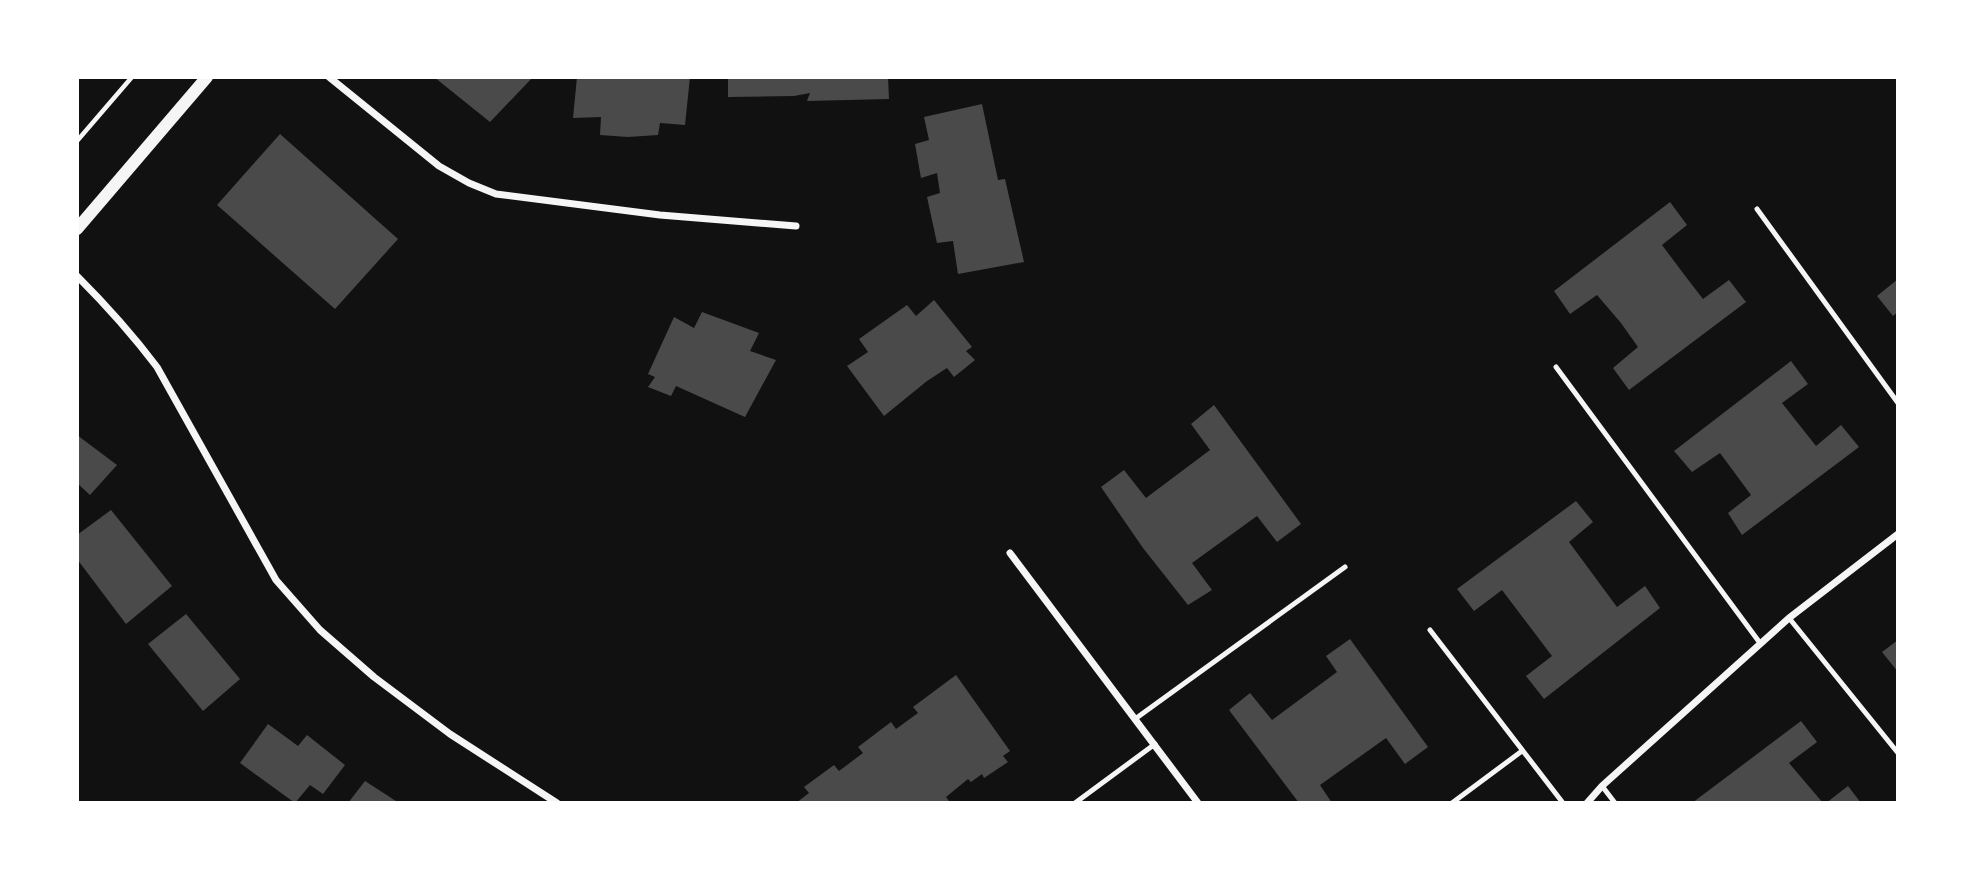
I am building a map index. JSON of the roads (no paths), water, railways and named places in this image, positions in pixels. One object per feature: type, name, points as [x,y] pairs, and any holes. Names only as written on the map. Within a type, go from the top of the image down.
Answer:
[{"type":"street","points":[[77,229],[207,77]]},
{"type":"street","points":[[329,77],[439,166],[496,194],[660,215],[796,226]]},
{"type":"street","points":[[77,276],[112,310],[157,367],[276,580],[320,630],[374,677],[450,734],[557,803]]},
{"type":"street","points":[[1587,803],[1602,786],[1760,643],[1898,534]]},
{"type":"street","points":[[1010,553],[1198,803]]},
{"type":"lane","points":[[1758,209],[1898,403]]},
{"type":"lane","points":[[1556,367],[1760,643]]},
{"type":"lane","points":[[1135,719],[1345,567]]},
{"type":"lane","points":[[1789,618],[1898,753]]},
{"type":"lane","points":[[1430,630],[1563,803]]},
{"type":"lane","points":[[1075,803],[1155,744]]},
{"type":"lane","points":[[1452,803],[1522,751]]},
{"type":"lane","points":[[1602,786],[1615,803]]}]
